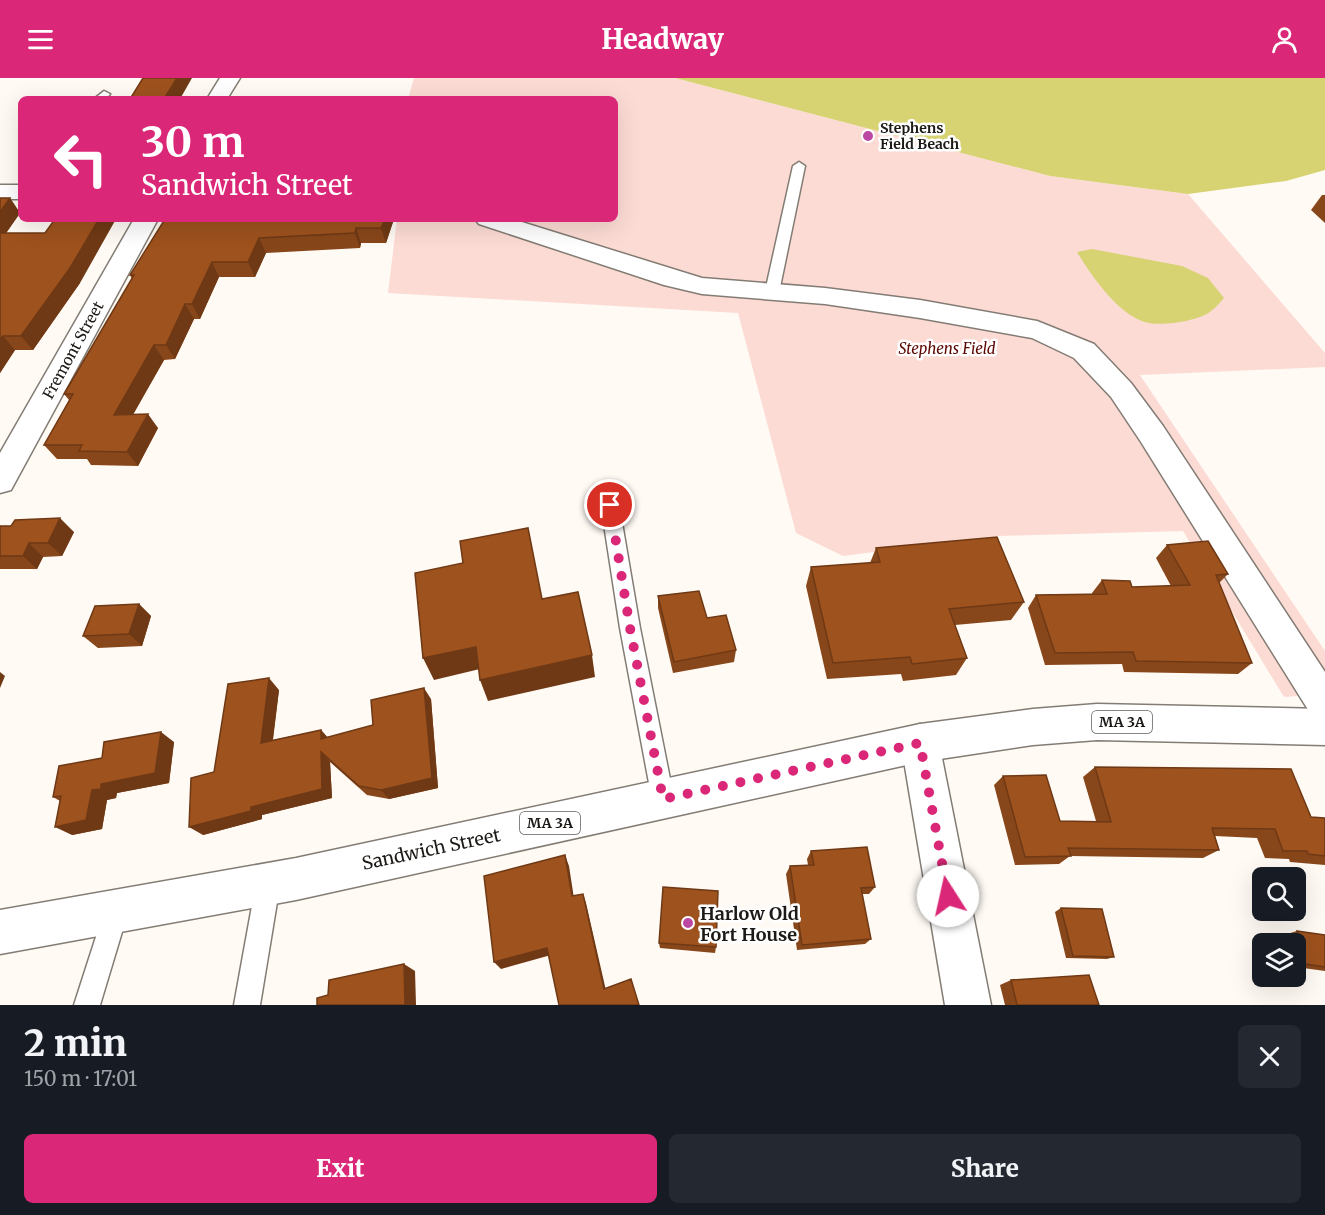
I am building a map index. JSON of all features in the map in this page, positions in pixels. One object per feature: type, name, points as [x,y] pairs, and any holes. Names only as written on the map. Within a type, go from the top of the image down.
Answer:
[{"type":"street","points":[[219,96],[230,78]]},
{"type":"street","points":[[0,192],[18,192]]},
{"type":"street","name":"Fremont Street","points":[[0,481],[144,222]]},
{"type":"street","points":[[495,222],[673,279],[722,289],[890,304],[1026,328],[1055,336],[1084,351],[1121,390],[1152,434],[1325,704]]},
{"type":"street","name":"Sandwich Street","points":[[0,932],[268,884],[920,743],[1033,727],[1096,722],[1325,727]]},
{"type":"street","points":[[920,743],[968,1005]]},
{"type":"lane","points":[[772,292],[799,166]]},
{"type":"lane","points":[[610,505],[630,628],[663,799]]},
{"type":"lane","points":[[248,1005],[268,884]]},
{"type":"lane","points":[[87,1005],[117,912]]},
{"type":"green space","name":"Stephens Field","points":[[414,78],[675,78],[1050,176],[1188,194],[1325,353],[1325,367],[1140,375],[1325,651],[1325,694],[1284,697],[1183,531],[998,536],[843,556],[796,533],[738,313],[388,293],[397,222],[618,222],[618,96],[409,96]]},
{"type":"shaded area","points":[[675,78],[1325,78],[1325,170],[1286,181],[1188,194],[1050,176]]},
{"type":"shaded area","points":[[1092,249],[1182,266],[1208,278],[1224,298],[1207,314],[1186,321],[1158,324],[1138,319],[1127,313],[1107,294],[1077,252]]},
{"type":"building","points":[[143,78],[177,78],[166,96],[132,96]]},
{"type":"building","points":[[0,198],[10,198],[0,212]]},
{"type":"building","points":[[53,222],[97,222],[70,268],[21,336],[3,336],[0,340],[0,233],[45,233]]},
{"type":"building","points":[[163,222],[384,222],[381,228],[356,228],[355,233],[259,238],[248,262],[212,262],[192,304],[185,304],[166,345],[154,345],[114,415],[148,414],[127,452],[79,451],[82,445],[44,445],[73,394],[64,394],[134,275],[130,275]]},
{"type":"building","points":[[60,518],[48,543],[29,543],[23,556],[0,556],[0,526],[11,526],[15,520]]},
{"type":"building","points":[[528,528],[542,599],[578,592],[592,655],[480,680],[476,647],[423,658],[415,573],[463,563],[460,541]]},
{"type":"building","points":[[997,537],[1024,602],[949,609],[967,658],[912,664],[910,657],[833,663],[811,567],[880,562],[876,548]]},
{"type":"building","points":[[1208,541],[1228,574],[1216,575],[1252,663],[1136,661],[1133,652],[1055,653],[1036,595],[1107,594],[1102,580],[1130,581],[1132,587],[1190,585],[1167,545]]},
{"type":"building","points":[[699,591],[707,618],[726,615],[736,650],[674,662],[658,596]]},
{"type":"building","points":[[139,604],[129,634],[83,636],[95,606]]},
{"type":"building","points":[[269,678],[261,743],[321,730],[321,739],[373,725],[371,700],[424,688],[432,778],[381,790],[359,786],[321,752],[322,789],[251,807],[251,811],[189,827],[191,778],[214,772],[228,684]]},
{"type":"building","points":[[161,732],[155,773],[101,784],[101,789],[92,790],[86,820],[55,827],[61,796],[53,797],[59,766],[102,758],[104,742]]},
{"type":"building","points":[[1095,767],[1291,769],[1311,817],[1325,818],[1325,856],[1308,854],[1307,851],[1283,851],[1275,829],[1212,828],[1219,850],[1068,848],[1071,856],[1025,857],[1003,776],[1046,775],[1060,821],[1111,822]]},
{"type":"building","points":[[867,847],[875,887],[861,888],[871,939],[802,945],[790,866],[814,865],[811,851]]},
{"type":"building","points":[[565,855],[572,896],[583,894],[604,989],[631,979],[639,1005],[559,1005],[547,948],[494,962],[484,876]]},
{"type":"building","name":"Harlow Old Fort House","points":[[663,887],[718,891],[716,947],[659,943]]},
{"type":"building","points":[[1061,908],[1102,909],[1114,957],[1073,956]]},
{"type":"building","points":[[1297,931],[1325,935],[1325,967],[1306,964],[1306,933],[1297,933]]},
{"type":"building","points":[[404,964],[405,1005],[317,1005],[317,998],[328,995],[329,980]]},
{"type":"building","points":[[1089,975],[1099,1005],[1017,1005],[1011,980]]},
{"type":"place","name":"Stephens Field Beach","points":[[868,136]]},
{"type":"place","name":"Harlow Old Fort House","points":[[688,923]]},
{"type":"route","points":[[610,505],[630,628],[663,799],[920,743],[948,896]]}]
